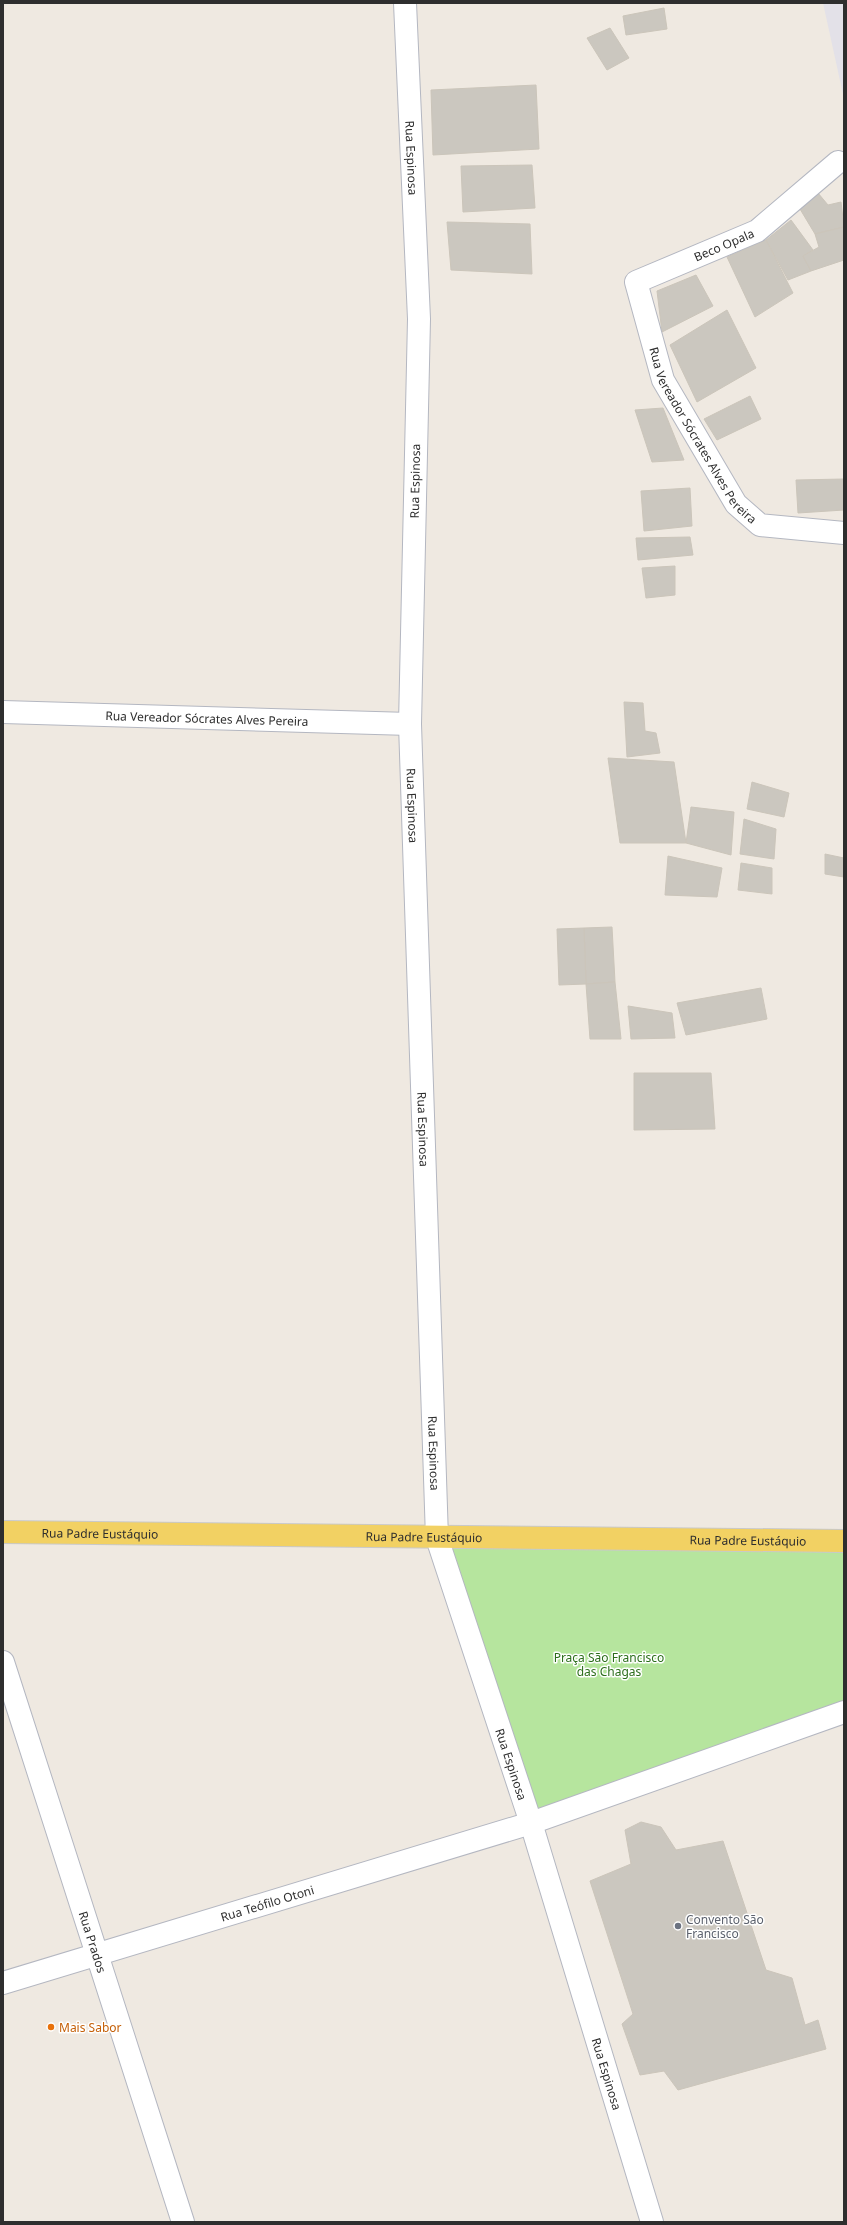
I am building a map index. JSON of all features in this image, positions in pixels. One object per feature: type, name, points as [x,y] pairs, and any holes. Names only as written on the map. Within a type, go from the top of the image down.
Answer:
[{"type":"main road","name":"Rua Padre Eustáquio","points":[[3,1532],[437,1538],[844,1541]]},
{"type":"street","name":"Rua Espinosa","points":[[405,3],[419,319],[410,724],[437,1538],[531,1823],[652,2222]]},
{"type":"street","name":"Beco Opala","points":[[636,282],[757,231],[838,162]]},
{"type":"street","name":"Rua Vereador Sócrates Alves Pereira","points":[[636,282],[663,380],[736,504],[760,525],[844,533]]},
{"type":"street","name":"Rua Vereador Sócrates Alves Pereira","points":[[3,712],[410,724]]},
{"type":"street","name":"Rua Prados","points":[[3,1662],[183,2222]]},
{"type":"street","points":[[531,1823],[844,1712]]},
{"type":"street","name":"Rua Teófilo Otoni","points":[[3,1983],[531,1823]]},
{"type":"shaded area","points":[[823,3],[844,3],[844,99]]},
{"type":"green space","name":"Praça São Francisco das Chagas","points":[[437,1538],[844,1541],[844,1712],[531,1823]]},
{"type":"building","points":[[664,8],[667,29],[626,35],[623,16]]},
{"type":"building","points":[[610,28],[629,58],[607,70],[587,38]]},
{"type":"building","points":[[536,85],[539,149],[433,155],[431,90]]},
{"type":"building","points":[[532,165],[535,208],[463,212],[461,166]]},
{"type":"building","points":[[818,193],[828,205],[841,202],[844,227],[815,234],[800,209]]},
{"type":"building","points":[[791,220],[813,250],[803,256],[811,271],[788,280],[766,240]]},
{"type":"building","points":[[447,222],[530,224],[532,274],[451,270]]},
{"type":"building","points":[[844,227],[844,260],[811,271],[803,256],[819,247],[815,234]]},
{"type":"building","points":[[766,240],[793,293],[755,317],[727,257]]},
{"type":"building","points":[[696,275],[713,306],[662,332],[657,291]]},
{"type":"building","points":[[727,310],[756,368],[697,402],[670,345]]},
{"type":"building","points":[[750,396],[761,419],[717,440],[704,419]]},
{"type":"building","points":[[663,408],[684,460],[652,462],[635,410]]},
{"type":"building","points":[[844,479],[844,510],[798,513],[796,480]]},
{"type":"building","points":[[690,488],[692,526],[644,531],[641,491]]},
{"type":"building","points":[[690,537],[693,555],[638,560],[636,538]]},
{"type":"building","points":[[675,566],[675,595],[646,598],[642,568]]},
{"type":"building","points":[[624,702],[643,703],[645,731],[656,733],[660,753],[627,757]]},
{"type":"building","points":[[608,758],[674,762],[686,843],[620,843]]},
{"type":"building","points":[[752,782],[789,793],[784,817],[747,809]]},
{"type":"building","points":[[691,807],[734,812],[731,855],[686,843]]},
{"type":"building","points":[[744,819],[776,829],[774,859],[740,854]]},
{"type":"building","points":[[825,854],[844,858],[844,877],[825,874]]},
{"type":"building","points":[[668,856],[722,868],[717,897],[665,895]]},
{"type":"building","points":[[741,863],[772,868],[772,894],[738,890]]},
{"type":"building","points":[[612,927],[615,982],[586,984],[584,928]]},
{"type":"building","points":[[584,928],[586,984],[559,985],[557,929]]},
{"type":"building","points":[[615,982],[621,1039],[590,1039],[586,984]]},
{"type":"building","points":[[761,988],[767,1019],[686,1035],[677,1003]]},
{"type":"building","points":[[628,1006],[672,1013],[675,1038],[631,1039]]},
{"type":"building","points":[[634,1073],[711,1073],[715,1129],[634,1130]]},
{"type":"building","name":"Convento São Francisco","points":[[641,1822],[661,1827],[676,1850],[723,1841],[766,1970],[792,1978],[805,2025],[818,2020],[826,2049],[678,2090],[664,2071],[640,2075],[622,2024],[633,2014],[590,1881],[631,1864],[625,1830]]},
{"type":"place","name":"Convento São Francisco","points":[[678,1926]]},
{"type":"place","name":"Mais Sabor","points":[[51,2027]]}]
